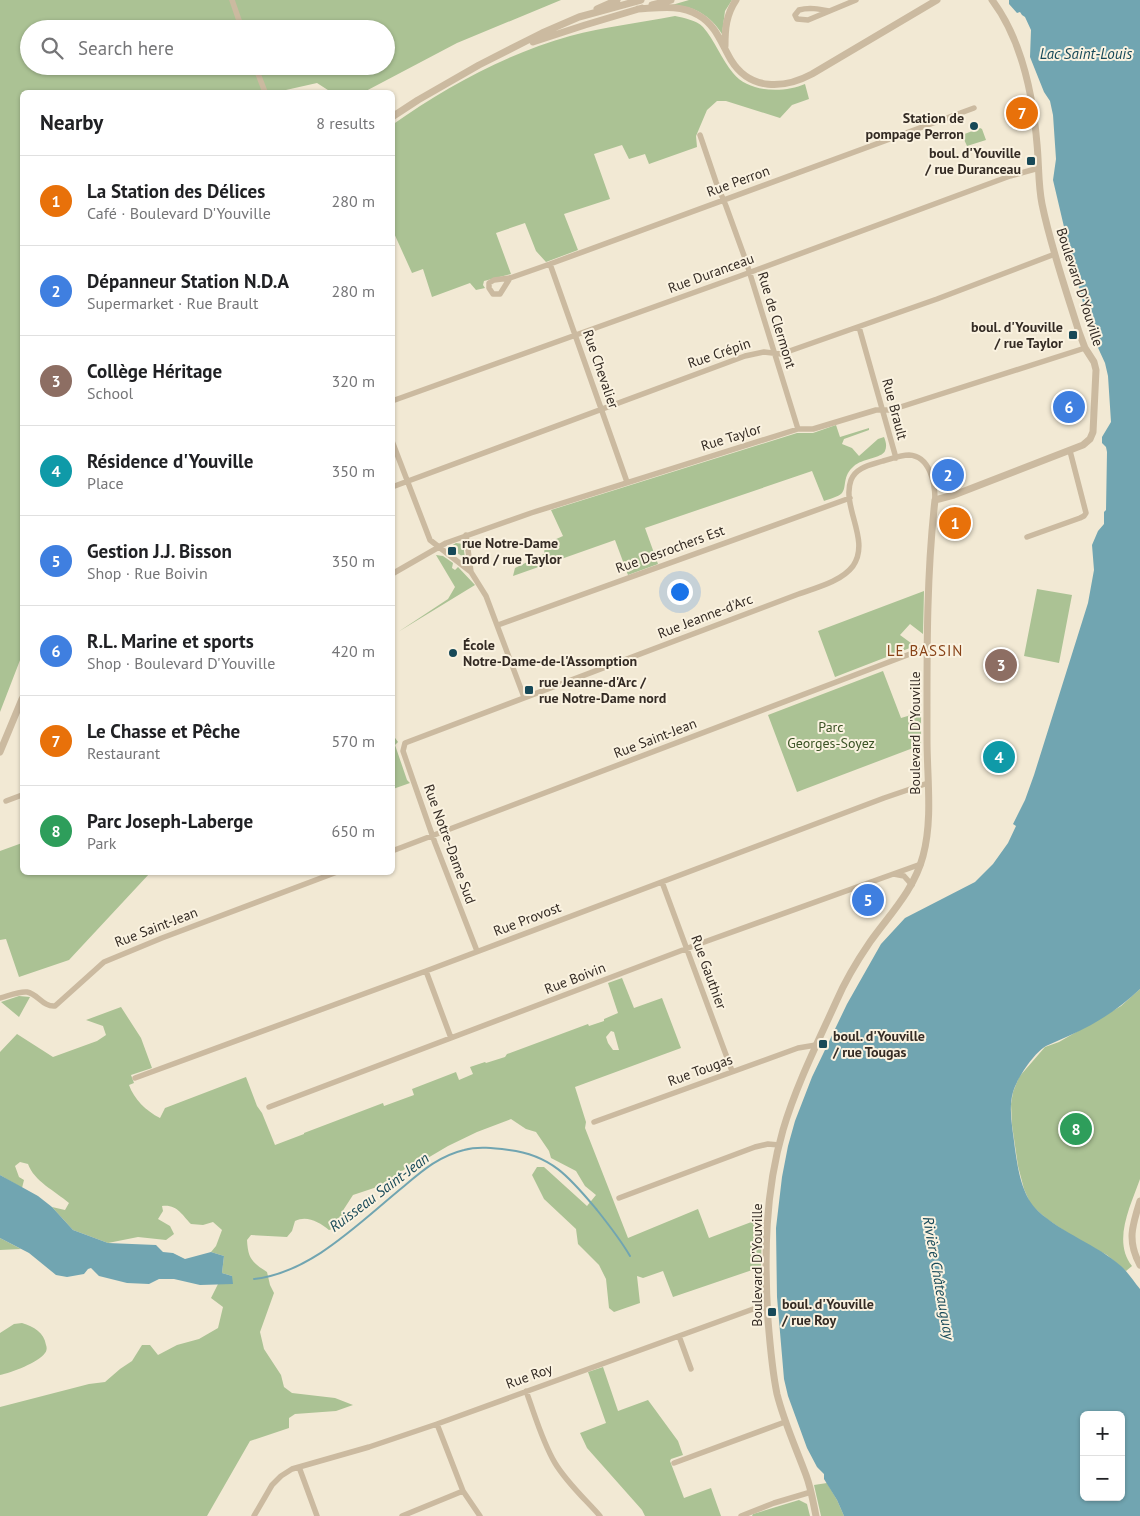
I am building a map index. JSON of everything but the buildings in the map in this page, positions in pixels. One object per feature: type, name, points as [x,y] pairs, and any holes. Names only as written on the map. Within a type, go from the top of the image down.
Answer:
[{"type":"street","points":[[232,0],[239,20]]},
{"type":"street","points":[[395,115],[466,72],[542,33],[617,0]]},
{"type":"street","points":[[579,17],[641,0]]},
{"type":"street","points":[[516,48],[585,24],[671,0]]},
{"type":"street","points":[[725,46],[727,19],[736,0]]},
{"type":"street","points":[[829,11],[814,8],[803,9],[798,10],[795,15],[797,19],[805,21],[856,0]]},
{"type":"street","points":[[638,9],[674,8],[693,12],[713,26],[734,64],[743,74],[773,86],[788,84],[812,74],[937,0]]},
{"type":"street","name":"Boulevard D'Youville","points":[[816,1516],[811,1492],[785,1422],[773,1373],[767,1308],[767,1220],[779,1145],[794,1098],[816,1045],[840,992],[859,958],[902,901],[912,885],[921,864],[928,826],[928,651],[931,550],[935,500],[954,495],[1070,451],[1086,443],[1093,432],[1096,370],[1094,362],[1084,348],[1055,254],[1042,202],[1034,115],[1023,66],[1004,16],[992,0]]},
{"type":"street","points":[[258,75],[264,90]]},
{"type":"street","name":"Rue Perron","points":[[510,278],[974,108]]},
{"type":"street","name":"Rue de Clermont","points":[[700,135],[749,272],[798,429]]},
{"type":"street","name":"Rue Duranceau","points":[[395,400],[1010,176],[1039,168]]},
{"type":"street","name":"Rue Crépin","points":[[395,486],[746,356],[764,352],[781,354],[1055,254]]},
{"type":"street","name":"Rue Chevalier","points":[[550,264],[628,482]]},
{"type":"street","name":"Rue Brault","points":[[859,327],[896,458],[911,456],[923,461],[933,478],[935,500]]},
{"type":"street","name":"Rue Taylor","points":[[395,572],[439,547],[466,535],[628,482],[798,429],[813,429],[876,410],[891,410],[1084,348]]},
{"type":"street","points":[[395,449],[430,540],[471,572],[486,596],[524,697]]},
{"type":"street","points":[[1027,537],[1084,516],[1086,513],[1070,451]]},
{"type":"street","name":"Rue Jeanne-d'Arc","points":[[404,745],[411,740],[840,577],[852,567],[858,555],[857,532],[850,498],[850,483],[856,472],[868,466],[896,458]]},
{"type":"street","name":"Rue Desrochers Est","points":[[498,625],[850,498]]},
{"type":"street","points":[[466,535],[471,572]]},
{"type":"street","name":"Rue Saint-Jean","points":[[395,850],[910,654],[922,650],[928,651]]},
{"type":"street","points":[[0,752],[20,704]]},
{"type":"street","name":"Rue Notre-Dame Sud","points":[[404,745],[404,755],[477,951]]},
{"type":"street","name":"Rue Provost","points":[[135,1078],[426,971],[893,794],[928,783]]},
{"type":"street","points":[[6,801],[20,796]]},
{"type":"street","name":"Rue Boivin","points":[[269,1106],[687,949],[921,864]]},
{"type":"street","points":[[890,874],[902,875],[912,885]]},
{"type":"street","name":"Rue Saint-Jean","points":[[0,998],[26,992],[34,995],[49,1006],[54,1006],[104,962],[329,875]]},
{"type":"street","name":"Rue Gauthier","points":[[662,882],[732,1071]]},
{"type":"street","points":[[426,971],[451,1038]]},
{"type":"street","name":"Rue Tougas","points":[[594,1122],[798,1048],[816,1045]]},
{"type":"street","points":[[619,1198],[755,1147],[768,1144],[779,1145]]},
{"type":"street","points":[[1139,1206],[1133,1223],[1131,1239],[1134,1254],[1140,1266]]},
{"type":"street","name":"Rue Roy","points":[[254,1516],[272,1485],[284,1474],[299,1467],[369,1447],[756,1308],[767,1308]]},
{"type":"street","points":[[679,1336],[691,1369]]},
{"type":"street","points":[[526,1391],[542,1435],[555,1463],[600,1516]]},
{"type":"street","points":[[674,1462],[785,1422]]},
{"type":"street","points":[[436,1424],[463,1492],[480,1516]]},
{"type":"street","points":[[299,1467],[316,1516]]},
{"type":"street","points":[[402,1516],[463,1492]]},
{"type":"street","points":[[741,1516],[761,1507],[811,1492]]},
{"type":"green space","points":[[0,0],[561,0],[457,43],[368,90],[328,90],[317,83],[286,90],[20,90],[20,660],[0,712]]},
{"type":"green space","points":[[689,0],[732,0],[725,11],[722,34],[701,13],[687,7],[672,5]]},
{"type":"green space","points":[[675,16],[693,21],[703,27],[711,37],[729,68],[740,80],[757,88],[777,90],[805,84],[809,99],[792,105],[780,118],[726,101],[717,101],[707,110],[696,136],[697,147],[649,164],[645,154],[629,159],[622,145],[594,154],[610,199],[564,214],[578,250],[546,262],[536,251],[525,223],[496,233],[511,274],[484,281],[483,285],[485,288],[476,290],[470,283],[432,297],[423,269],[412,273],[395,235],[395,123],[455,85],[500,62],[546,43],[609,28]]},
{"type":"green space","points":[[980,128],[986,140],[967,146],[962,135]]},
{"type":"green space","points":[[836,425],[840,437],[869,428],[869,430],[844,439],[842,444],[852,448],[859,456],[878,439],[884,437],[886,446],[883,453],[857,464],[850,470],[842,493],[836,497],[824,501],[812,471],[645,528],[658,564],[628,575],[615,540],[513,576],[515,568],[544,554],[545,544],[563,536],[551,510],[797,433],[813,433]]},
{"type":"green space","points":[[456,543],[463,544],[465,558],[451,549],[451,546]]},
{"type":"green space","points":[[436,555],[443,556],[453,563],[452,568],[455,570],[458,567],[475,585],[398,632],[448,599],[455,587]]},
{"type":"green space","points":[[1037,589],[1072,595],[1059,663],[1024,656]]},
{"type":"green space","points":[[924,591],[923,634],[910,624],[900,635],[915,646],[835,677],[818,631]]},
{"type":"green space","name":"Parc Georges-Soyez","points":[[883,671],[901,718],[921,712],[921,745],[797,792],[768,715]]},
{"type":"green space","points":[[395,745],[407,780],[410,783],[395,788]]},
{"type":"green space","points":[[20,844],[20,875],[148,875],[69,960],[19,977],[6,939],[0,940],[0,851]]},
{"type":"green space","points":[[622,978],[634,1008],[662,998],[681,1048],[575,1087],[586,1122],[585,1128],[628,1238],[698,1209],[709,1238],[762,1218],[761,1267],[673,1297],[663,1271],[643,1278],[637,1276],[640,1303],[614,1312],[609,1308],[606,1279],[599,1265],[578,1244],[576,1229],[544,1199],[532,1175],[537,1167],[544,1167],[587,1206],[596,1195],[585,1186],[576,1171],[551,1158],[549,1151],[536,1132],[526,1129],[511,1119],[448,1146],[405,1169],[377,1187],[353,1195],[342,1212],[346,1223],[340,1227],[329,1230],[313,1220],[299,1219],[295,1221],[292,1231],[287,1237],[251,1235],[247,1240],[250,1256],[254,1262],[267,1272],[274,1293],[260,1332],[264,1349],[281,1375],[284,1387],[292,1393],[335,1398],[353,1405],[336,1411],[295,1414],[289,1418],[289,1428],[250,1441],[207,1516],[0,1516],[0,1407],[89,1384],[105,1382],[132,1361],[142,1345],[150,1345],[158,1355],[177,1345],[199,1339],[218,1328],[223,1307],[211,1298],[218,1284],[232,1284],[232,1276],[222,1273],[224,1256],[211,1252],[216,1246],[222,1230],[213,1222],[203,1225],[191,1224],[175,1208],[162,1206],[163,1211],[158,1219],[170,1226],[174,1234],[166,1240],[138,1237],[108,1243],[73,1230],[52,1207],[65,1210],[69,1203],[40,1181],[28,1164],[20,1162],[15,1166],[19,1177],[24,1180],[22,1188],[0,1175],[0,1052],[17,1034],[53,1057],[97,1041],[106,1035],[103,1026],[86,1020],[121,1007],[141,1038],[152,1068],[131,1075],[134,1083],[129,1085],[137,1100],[145,1108],[160,1118],[165,1108],[246,1077],[275,1145],[383,1103],[384,1106],[414,1095],[412,1089],[456,1072],[459,1080],[473,1074],[470,1067],[505,1057],[507,1054],[588,1024],[589,1026],[604,1021],[604,1019],[618,1013],[608,983]],"holes":[[[611,1031],[614,1032],[619,1050],[613,1050],[606,1037]]]},
{"type":"green space","points":[[1140,989],[1140,1179],[1128,1211],[1123,1234],[1126,1256],[1132,1266],[1126,1271],[1107,1255],[1075,1238],[1047,1219],[1031,1205],[1024,1189],[1018,1166],[1011,1104],[1019,1077],[1045,1047],[1059,1042],[1121,1006]]},
{"type":"green space","points":[[19,996],[30,997],[19,1017],[1,1002]]},
{"type":"green space","points":[[0,1238],[21,1249],[0,1250]]},
{"type":"green space","points":[[22,1323],[41,1333],[47,1347],[46,1351],[31,1363],[0,1375],[0,1333],[14,1324]]},
{"type":"green space","points":[[603,1367],[618,1411],[648,1400],[678,1441],[683,1455],[670,1461],[684,1498],[711,1488],[721,1516],[645,1516],[642,1510],[587,1448],[580,1433],[606,1423],[588,1372]]},
{"type":"green space","points":[[827,1483],[844,1516],[821,1516],[814,1485]]},
{"type":"green space","points":[[799,1500],[807,1504],[810,1516],[752,1516],[753,1514]]},
{"type":"water","points":[[1009,0],[1140,0],[1140,989],[1098,1021],[1041,1049],[1026,1066],[1015,1086],[1011,1113],[1019,1174],[1024,1190],[1033,1205],[1058,1226],[1101,1251],[1124,1268],[1140,1289],[1140,1516],[844,1516],[824,1479],[824,1474],[817,1467],[807,1448],[788,1396],[784,1379],[777,1297],[776,1228],[788,1146],[795,1121],[812,1077],[847,1004],[881,944],[905,918],[975,882],[993,864],[1008,843],[1016,826],[1013,824],[1025,800],[1034,775],[1088,603],[1094,570],[1092,545],[1098,531],[1104,524],[1104,512],[1106,510],[1107,452],[1106,447],[1102,443],[1102,437],[1111,422],[1108,376],[1105,363],[1088,326],[1053,180],[1056,159],[1053,115],[1050,101],[1044,92],[1030,57],[1031,30],[1025,17],[1020,12],[1017,13],[1009,4]]},
{"type":"water","points":[[0,1175],[38,1196],[52,1207],[73,1230],[108,1243],[156,1245],[163,1252],[173,1253],[185,1259],[211,1252],[224,1256],[222,1273],[232,1276],[233,1284],[200,1285],[174,1279],[159,1279],[149,1284],[127,1283],[99,1276],[91,1268],[84,1274],[67,1277],[56,1275],[29,1253],[0,1238]]},
{"type":"waterway","name":"Ruisseau Saint-Jean","points":[[254,1279],[275,1275],[315,1256],[352,1230],[431,1165],[447,1156],[475,1148],[524,1153],[549,1163],[578,1188],[597,1210],[630,1256]]},
{"type":"place","name":"Le Chasse et Pêche","points":[[1022,113]]},
{"type":"place","name":"Station de pompage Perron","points":[[974,126]]},
{"type":"place","name":"boul. d'Youville / rue Duranceau","points":[[1031,161]]},
{"type":"place","name":"boul. d'Youville / rue Taylor","points":[[1073,335]]},
{"type":"place","name":"R.L. Marine et sports","points":[[1069,407]]},
{"type":"place","name":"Dépanneur Station N.D.A","points":[[948,475]]},
{"type":"place","name":"La Station des Délices","points":[[955,523]]},
{"type":"place","name":"rue Notre-Dame nord / rue Taylor","points":[[452,551]]},
{"type":"place","name":"École Notre-Dame-de-l'Assomption","points":[[453,653]]},
{"type":"place","name":"Collège Héritage","points":[[1001,665]]},
{"type":"place","name":"rue Jeanne-d'Arc / rue Notre-Dame nord","points":[[529,690]]},
{"type":"place","name":"Résidence d'Youville","points":[[999,757]]},
{"type":"place","name":"Gestion J.J. Bisson","points":[[868,900]]},
{"type":"place","name":"boul. d'Youville / rue Tougas","points":[[823,1044]]},
{"type":"place","name":"Parc Joseph-Laberge","points":[[1076,1129]]},
{"type":"place","name":"boul. d'Youville / rue Roy","points":[[772,1312]]},
{"type":"district","name":"LE BASSIN","points":[[925,650]]},
{"type":"water label","name":"Lac Saint-Louis","points":[[1086,53]]},
{"type":"water label","name":"Rivière Châteauguay","points":[[939,1278]]}]
